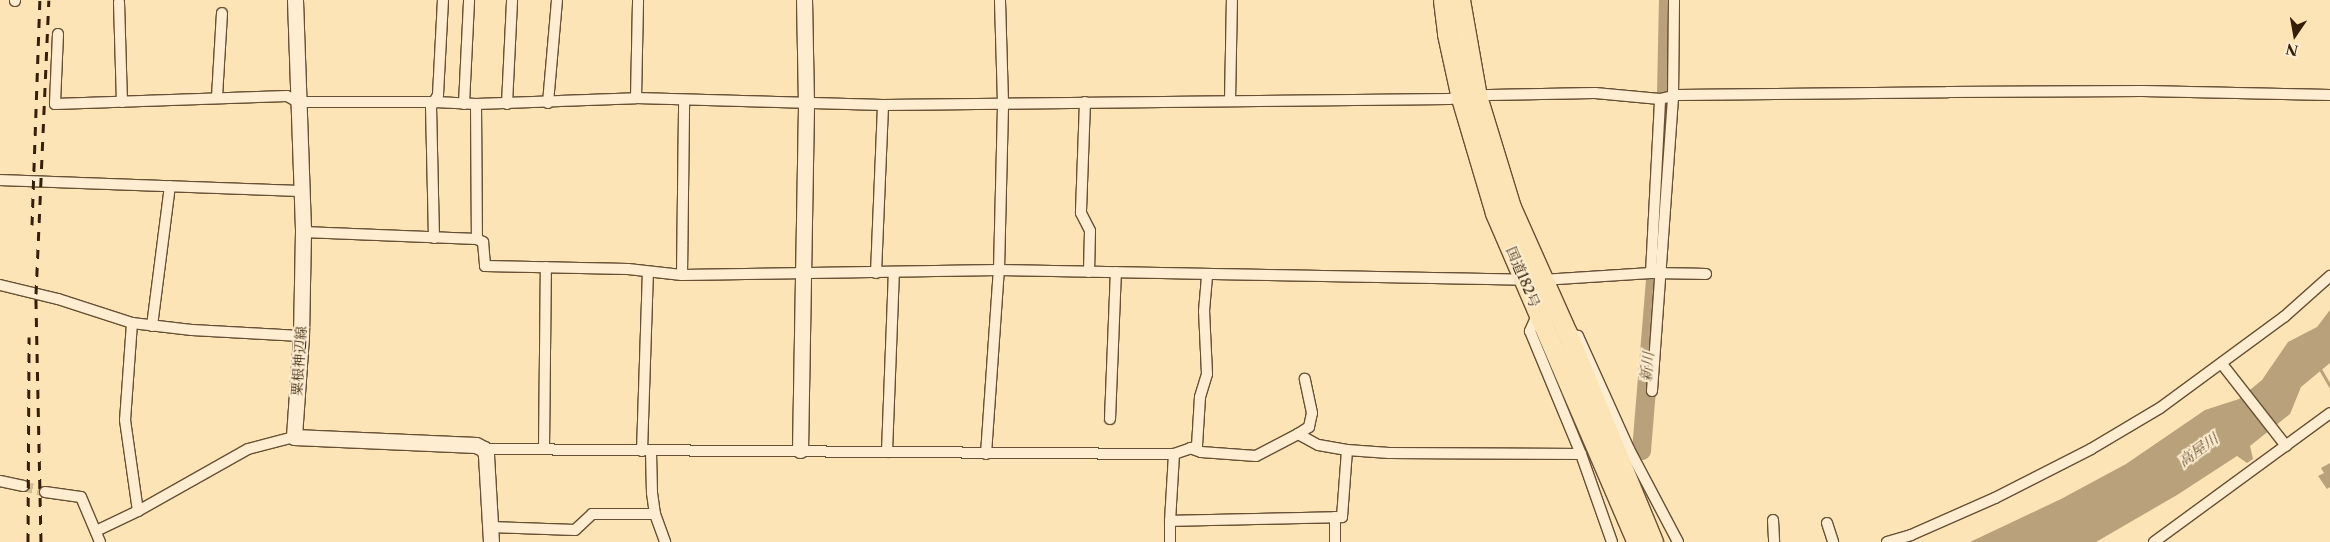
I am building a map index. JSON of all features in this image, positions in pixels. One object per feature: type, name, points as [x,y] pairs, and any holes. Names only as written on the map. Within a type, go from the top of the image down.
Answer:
[{"type":"highway","name":"国道182号","points":[[1444,0],[1447,34],[1510,207],[1533,280],[1538,313],[1637,542]]},
{"type":"highway","name":"国道182号","points":[[1460,0],[1469,97]]},
{"type":"highway","name":"国道182号","points":[[1533,280],[1567,333],[1653,542]]},
{"type":"main road","name":"粟根神辺線","points":[[294,437],[301,336],[303,232],[295,0]]},
{"type":"main road","points":[[800,450],[806,103],[804,0]]},
{"type":"main road","points":[[294,437],[476,445],[484,448],[491,542]]},
{"type":"street","points":[[434,238],[431,107],[438,95],[443,0]]},
{"type":"street","points":[[464,104],[469,0]]},
{"type":"street","points":[[507,104],[512,0]]},
{"type":"street","points":[[548,103],[557,0]]},
{"type":"street","points":[[636,98],[638,0]]},
{"type":"street","points":[[986,454],[999,270],[1002,102],[1000,0]]},
{"type":"street","points":[[1230,101],[1232,0]]},
{"type":"street","points":[[1652,391],[1662,274],[1673,98],[1674,0]]},
{"type":"street","points":[[118,2],[122,102]]},
{"type":"street","points":[[217,97],[222,13]]},
{"type":"street","points":[[58,34],[55,104],[287,96],[298,102],[507,104],[636,98],[883,105],[1469,97],[1595,92],[1660,99],[1673,98],[1677,95],[2142,91],[2330,96]]},
{"type":"street","points":[[1651,272],[1660,99]]},
{"type":"street","points":[[682,275],[684,100]]},
{"type":"street","points":[[1085,102],[1081,213],[1090,231],[1089,272]]},
{"type":"street","points":[[476,104],[477,240]]},
{"type":"street","points":[[876,273],[883,105]]},
{"type":"street","points":[[0,180],[302,191]]},
{"type":"street","points":[[152,326],[170,186]]},
{"type":"street","points":[[303,232],[477,240],[483,242],[485,266],[628,269],[682,275],[999,270],[1533,280],[1651,272],[1662,274],[1706,274]]},
{"type":"street","points":[[544,448],[546,267]]},
{"type":"street","points":[[648,272],[647,451],[655,514],[665,542]]},
{"type":"street","points":[[1110,419],[1116,272]]},
{"type":"street","points":[[887,452],[894,273]]},
{"type":"street","points":[[484,448],[647,451],[800,450],[986,454],[1174,454],[1197,446],[1200,397],[1207,374],[1204,311],[1207,274]]},
{"type":"street","points":[[1887,542],[1911,535],[1995,498],[2091,449],[2160,408],[2225,367],[2330,276]]},
{"type":"street","points":[[0,285],[58,299],[132,323],[192,330],[301,336]]},
{"type":"street","points":[[1538,313],[1530,331],[1581,454],[1612,542]]},
{"type":"street","points":[[132,323],[125,420],[138,511]]},
{"type":"street","points":[[1567,333],[1578,336],[1629,450],[1678,542]]},
{"type":"street","points":[[2225,367],[2284,443]]},
{"type":"street","points":[[1190,448],[1201,452],[1256,456],[1310,427],[1312,414],[1305,380]]},
{"type":"street","points":[[2154,542],[2284,443],[2330,413]]},
{"type":"street","points":[[1298,434],[1318,446],[1389,453],[1581,454]]},
{"type":"street","points":[[96,531],[138,511],[248,449],[294,437]]},
{"type":"street","points":[[1170,521],[1342,517],[1347,450]]},
{"type":"street","points":[[1170,542],[1174,454]]},
{"type":"street","points":[[0,481],[23,486]]},
{"type":"street","points":[[45,492],[82,497],[100,542]]},
{"type":"street","points":[[490,527],[575,530],[592,514],[655,514]]},
{"type":"street","points":[[1335,517],[1335,542]]},
{"type":"street","points":[[1773,520],[1774,542]]},
{"type":"street","points":[[1827,523],[1832,542]]},
{"type":"water","name":"高屋川","points":[[2330,310],[2330,363],[2301,387],[2290,414],[2250,446],[2253,459],[2247,463],[2237,456],[2177,495],[2096,542],[1970,542],[2061,499],[2126,464],[2205,410],[2239,399],[2262,380],[2288,342],[2317,327]]},
{"type":"water","points":[[2330,463],[2330,487],[2327,489],[2318,476],[2324,473],[2321,468]]},
{"type":"waterway","name":"新川","points":[[1666,93],[1668,0]]},
{"type":"waterway","name":"新川","points":[[1663,170],[1666,104]]},
{"type":"waterway","name":"新川","points":[[1635,450],[1641,450],[1655,280]]},
{"type":"waterway","points":[[2320,369],[2330,386]]},
{"type":"tunnel","points":[[23,486],[45,492]]},
{"type":"railway","points":[[32,225],[40,0]]},
{"type":"railway","points":[[41,542],[36,294],[49,0]]},
{"type":"railway","points":[[28,542],[29,337]]}]
